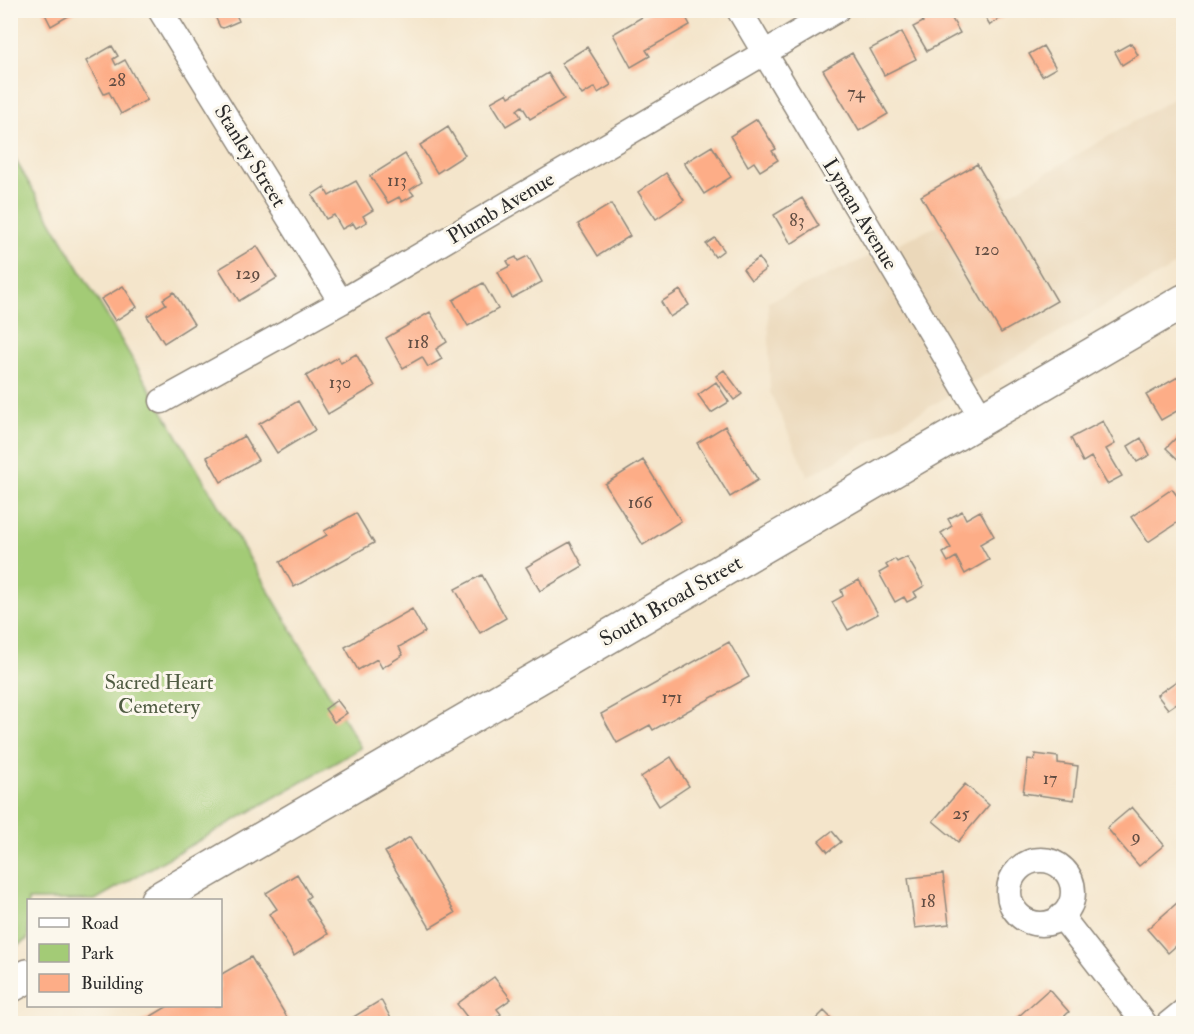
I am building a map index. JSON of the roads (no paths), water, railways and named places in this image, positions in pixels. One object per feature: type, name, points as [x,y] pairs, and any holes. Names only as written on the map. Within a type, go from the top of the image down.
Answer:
[{"type":"main road","name":"South Broad Street","points":[[159,899],[1184,301]]},
{"type":"main road","points":[[10,986],[27,977]]},
{"type":"street","name":"Stanley Street","points":[[160,10],[341,302]]},
{"type":"street","name":"Lyman Avenue","points":[[739,10],[982,418]]},
{"type":"street","name":"Plumb Avenue","points":[[162,401],[341,302],[837,10]]},
{"type":"street","points":[[1061,916],[1145,1023]]},
{"type":"street","points":[[1168,1023],[1184,1011]]},
{"type":"park label","name":"Sacred Heart Cemetery","points":[[159,694]]}]
